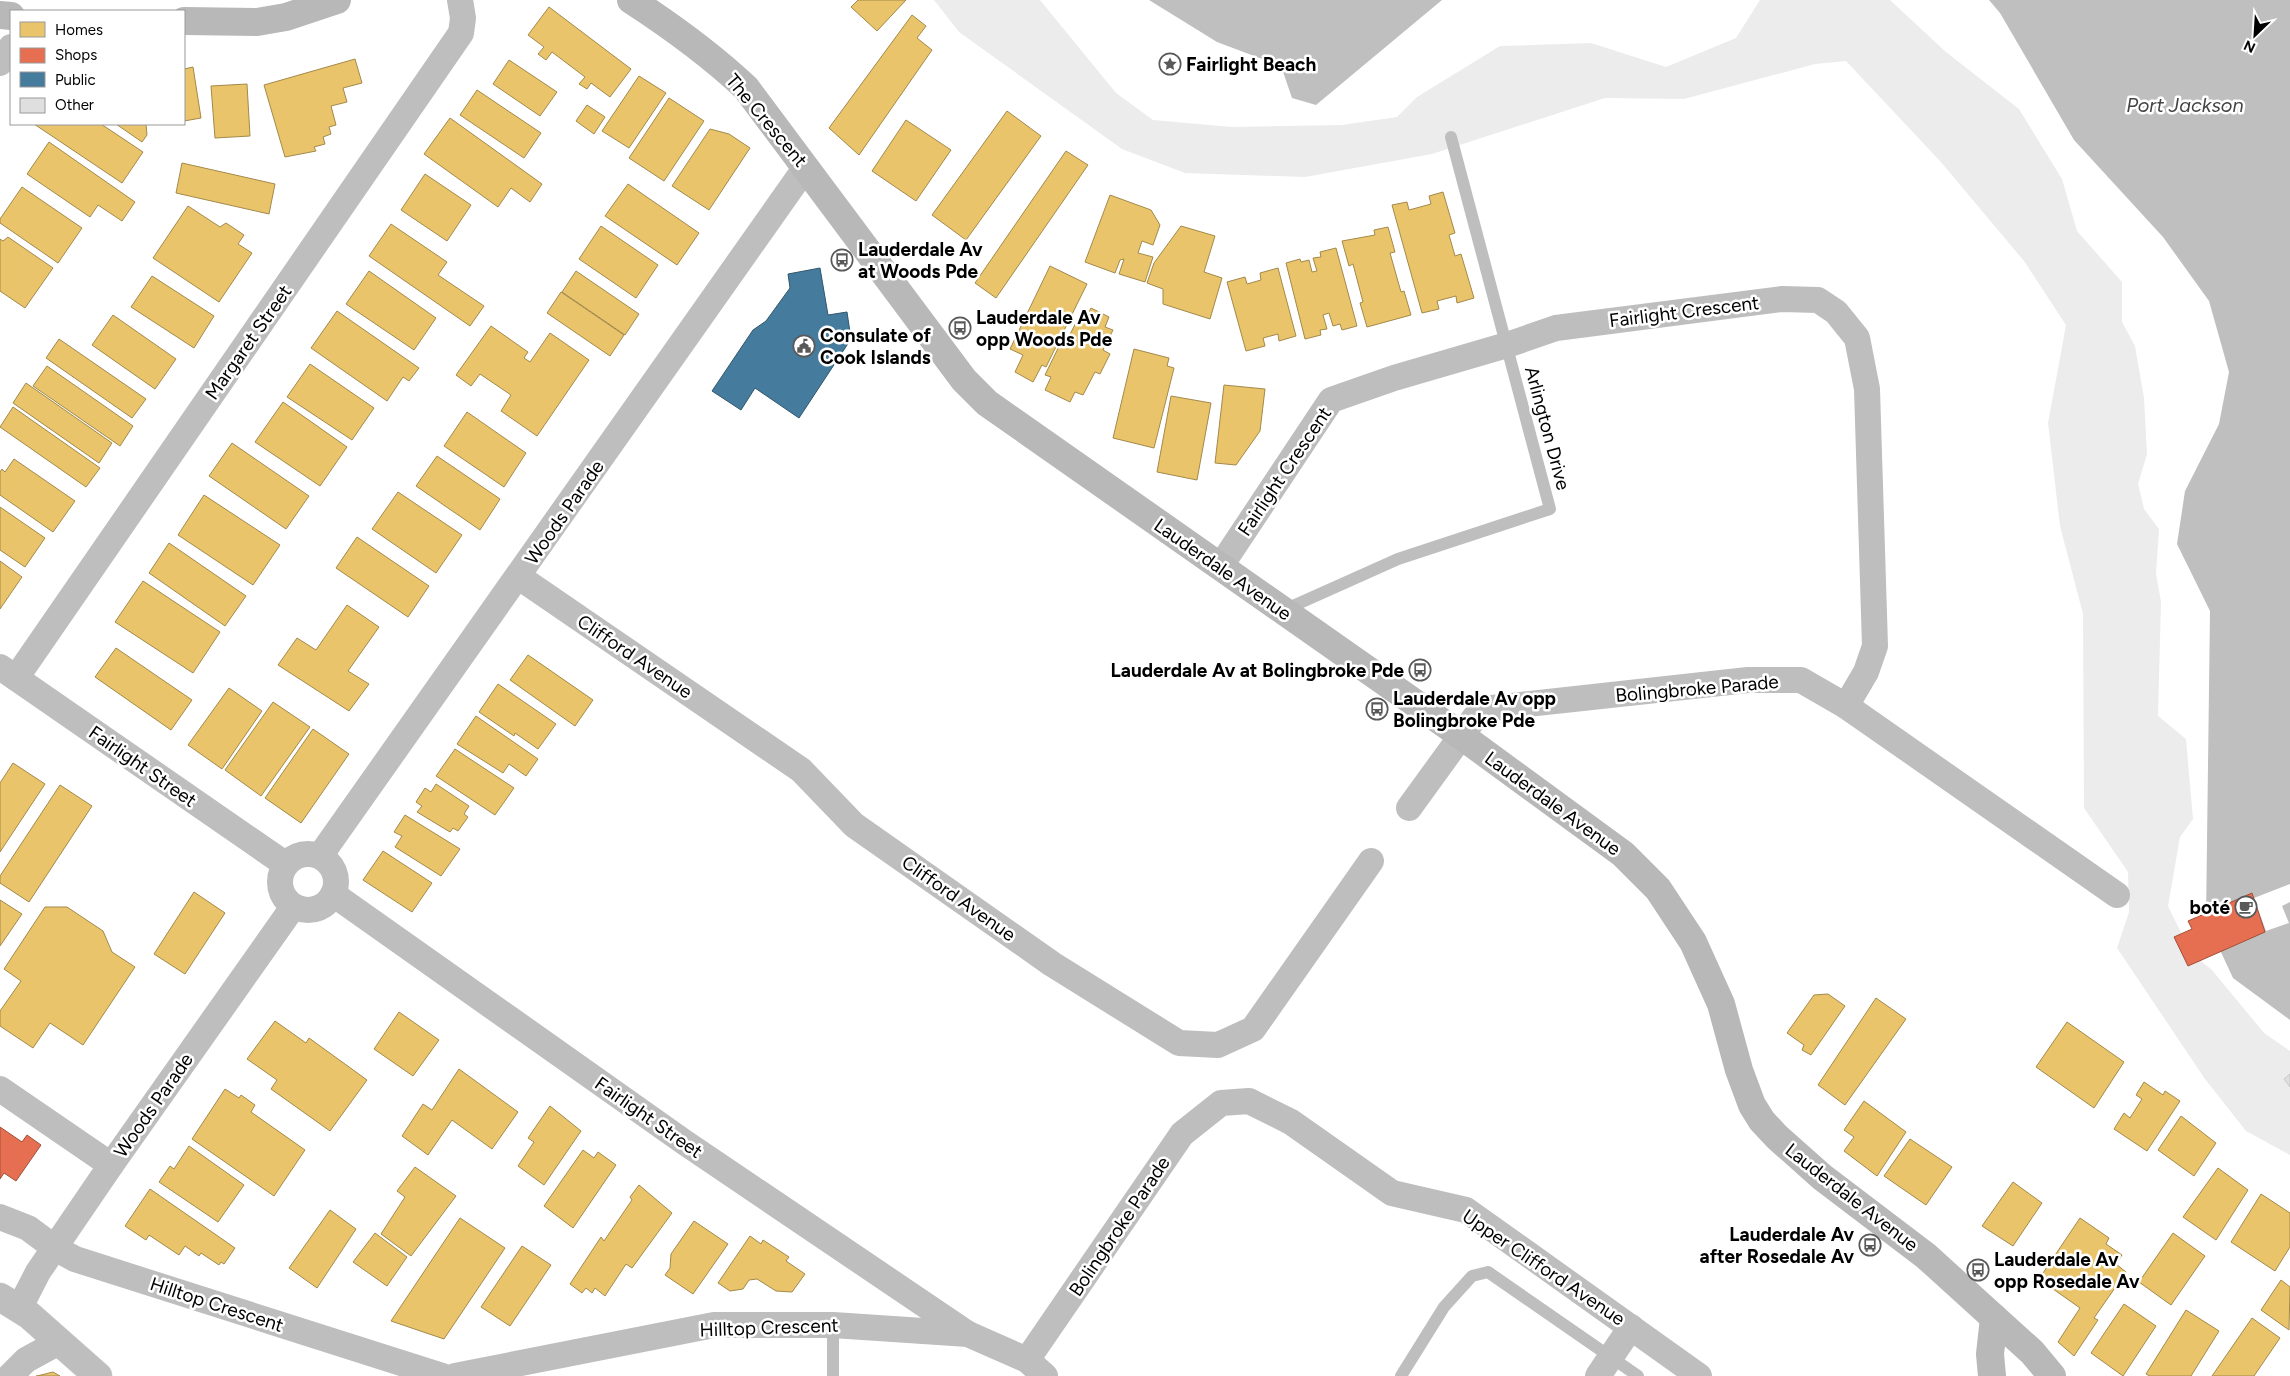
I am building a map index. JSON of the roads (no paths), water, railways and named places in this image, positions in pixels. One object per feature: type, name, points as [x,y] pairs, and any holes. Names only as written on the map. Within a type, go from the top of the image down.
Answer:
[{"type":"main road","points":[[185,21],[257,22],[286,17],[337,0]]},
{"type":"main road","name":"The Crescent","points":[[631,0],[730,72],[746,88],[844,217]]},
{"type":"main road","name":"Lauderdale Avenue","points":[[844,217],[964,380],[987,403],[1460,735],[1624,854],[1658,889],[1677,915],[1710,975],[1721,1004],[1739,1070],[1752,1105],[1762,1121],[1822,1178],[1926,1256],[2032,1352],[2052,1376]]},
{"type":"main road","points":[[10,1303],[98,1376]]},
{"type":"main road","points":[[1992,1376],[1990,1354],[1994,1318]]},
{"type":"street","name":"Margaret Street","points":[[8,673],[461,33],[464,18],[460,0]]},
{"type":"street","points":[[0,63],[10,48]]},
{"type":"street","name":"Woods Parade","points":[[320,856],[806,167]]},
{"type":"street","name":"Fairlight Crescent","points":[[1220,567],[1331,400],[1394,378],[1507,345],[1556,328],[1782,298],[1818,300],[1836,312],[1857,338],[1867,389],[1874,646],[1866,672],[1846,706]]},
{"type":"street","name":"Clifford Avenue","points":[[518,577],[801,770],[854,825],[1052,964],[1179,1043],[1218,1045],[1253,1029],[1372,861]]},
{"type":"street","name":"Fairlight Street","points":[[8,673],[285,864]]},
{"type":"street","name":"Bolingbroke Parade","points":[[1409,808],[1460,735],[1475,717],[1492,708],[1748,680],[1801,680],[1846,706],[2117,895]]},
{"type":"street","points":[[302,854],[320,856],[327,861],[336,877],[333,894],[321,907],[313,910],[303,910],[294,906],[286,900],[279,882],[285,864],[293,857],[302,854]]},
{"type":"street","name":"Fairlight Street","points":[[333,894],[684,1142],[968,1334]]},
{"type":"street","name":"Woods Parade","points":[[10,1303],[33,1281],[111,1165],[294,906]]},
{"type":"street","points":[[0,1089],[111,1165]]},
{"type":"street","name":"Upper Clifford Avenue","points":[[1221,1103],[1249,1101],[1291,1122],[1392,1193],[1466,1210],[1699,1376]]},
{"type":"street","name":"Bolingbroke Parade","points":[[1036,1368],[1182,1134],[1221,1103]]},
{"type":"street","name":"Hilltop Crescent","points":[[0,1217],[28,1228],[55,1248],[75,1259],[442,1376]]},
{"type":"street","name":"Hilltop Crescent","points":[[455,1376],[714,1325],[833,1324],[968,1334],[1036,1368]]},
{"type":"street","points":[[1604,1366],[1631,1327]]},
{"type":"street","points":[[10,1376],[26,1360],[59,1342]]},
{"type":"lane","name":"Arlington Drive","points":[[1283,611],[1398,559],[1550,508],[1451,137]]},
{"type":"lane","points":[[1401,1376],[1444,1307],[1472,1276],[1488,1272],[1604,1366],[1638,1376]]},
{"type":"lane","points":[[833,1324],[833,1376]]},
{"type":"water","points":[[1149,0],[1442,0],[1316,105],[1292,98],[1281,66],[1217,42]]},
{"type":"water","name":"Port Jackson","points":[[1989,0],[2290,0],[2290,1020],[2233,978],[2206,920],[2210,611],[2177,544],[2185,491],[2219,424],[2229,372],[2209,301],[2163,237],[2074,140],[2000,13]]},
{"type":"place","name":"Fairlight Beach","points":[[1170,64]]},
{"type":"place","name":"Lauderdale Av at Woods Pde","points":[[842,260]]},
{"type":"place","name":"Lauderdale Av opp Woods Pde","points":[[960,328]]},
{"type":"place","name":"Consulate of Cook Islands","points":[[804,346]]},
{"type":"place","name":"Lauderdale Av at Bolingbroke Pde","points":[[1420,670]]},
{"type":"place","name":"Lauderdale Av opp Bolingbroke Pde","points":[[1377,709]]},
{"type":"place","name":"boté","points":[[2246,907]]},
{"type":"place","name":"Lauderdale Av after Rosedale Av","points":[[1870,1245]]},
{"type":"place","name":"Lauderdale Av opp Rosedale Av","points":[[1978,1270]]}]
